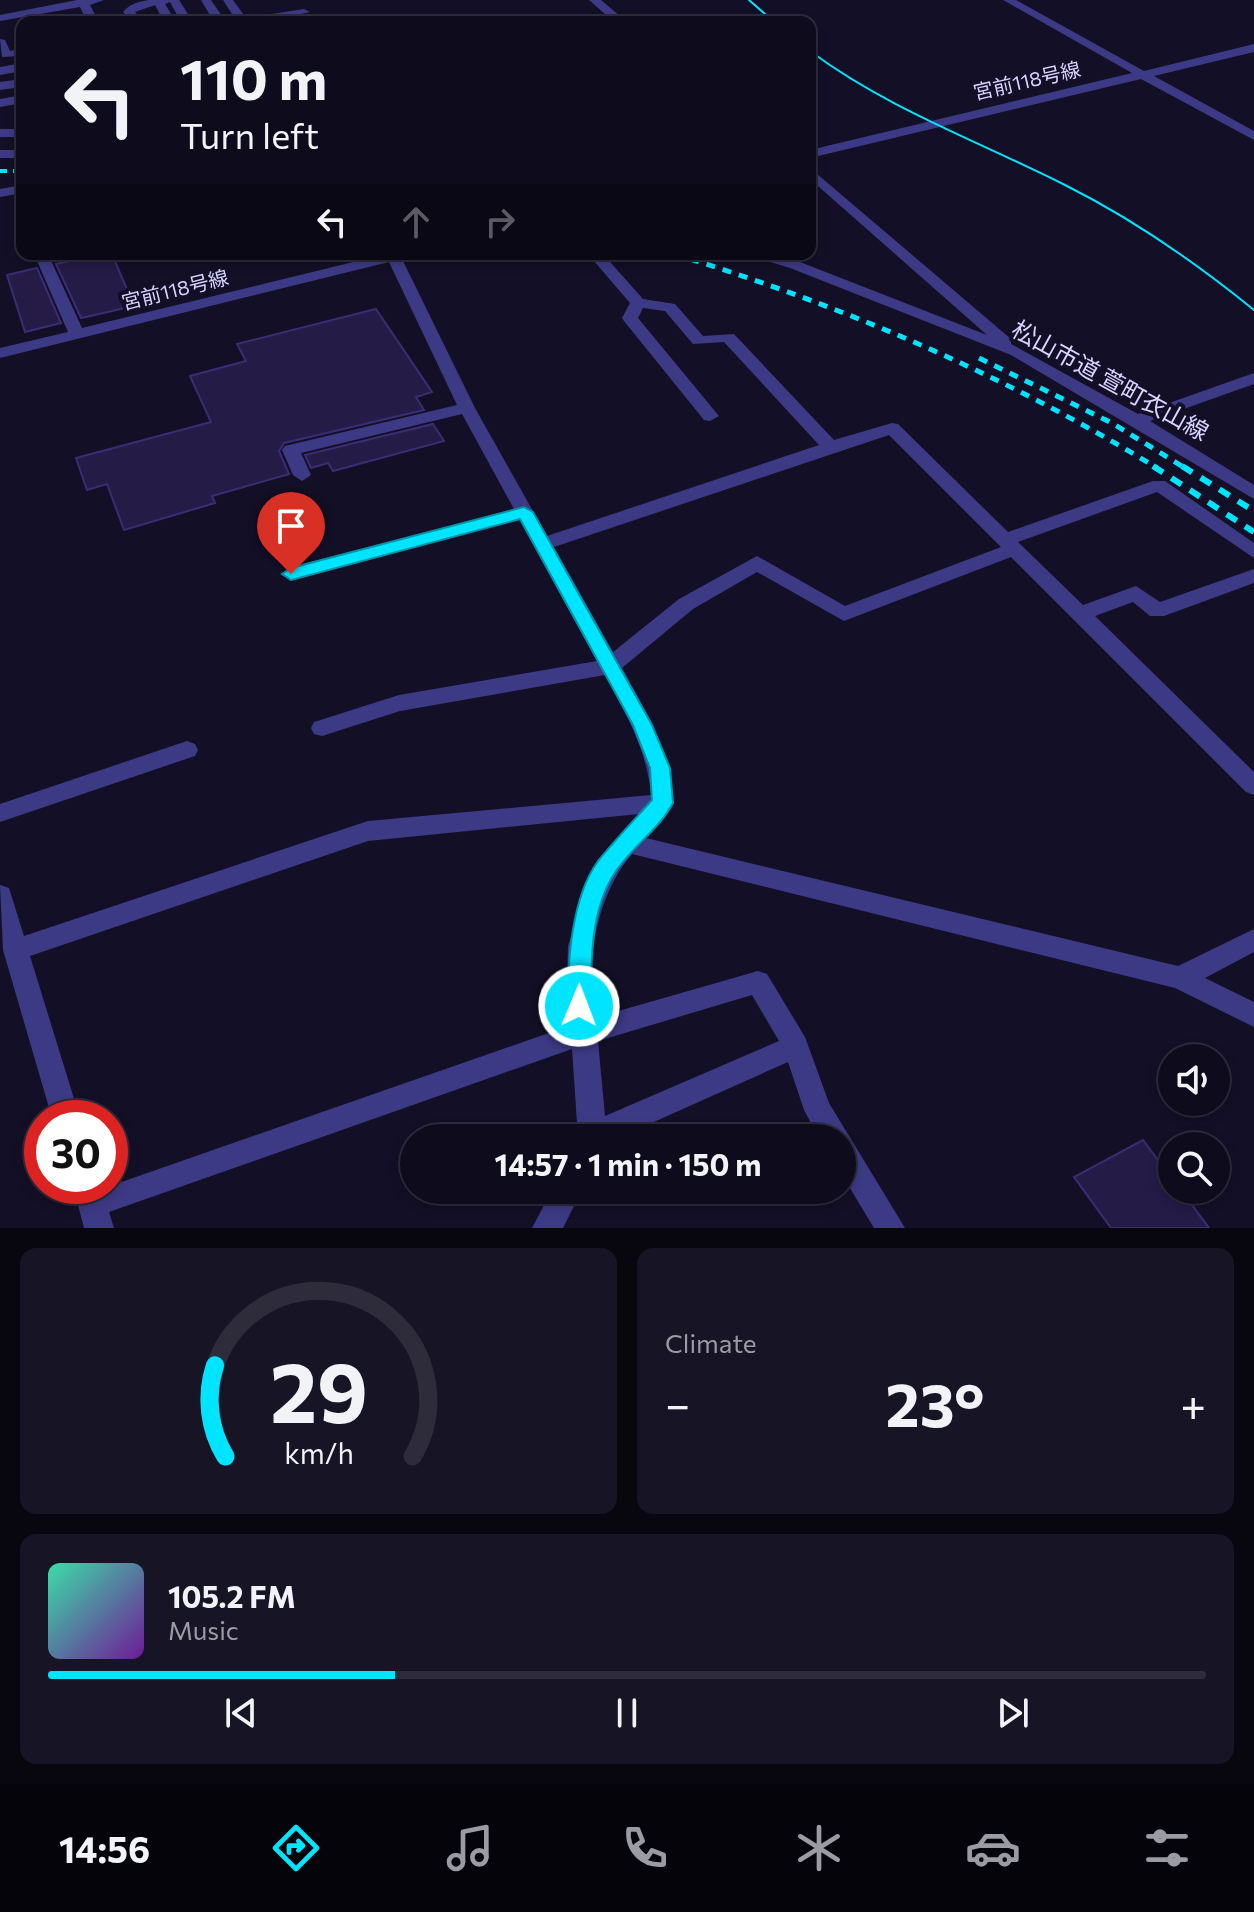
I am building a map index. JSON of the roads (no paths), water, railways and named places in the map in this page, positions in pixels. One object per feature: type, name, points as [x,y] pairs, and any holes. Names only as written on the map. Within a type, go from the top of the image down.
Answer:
[{"type":"street","points":[[0,12],[99,0]]},
{"type":"street","points":[[132,16],[129,12],[131,8],[161,0]]},
{"type":"street","points":[[295,0],[307,16]]},
{"type":"street","points":[[594,0],[614,16]]},
{"type":"street","points":[[1008,0],[1254,136]]},
{"type":"street","points":[[16,26],[3,28],[0,19],[64,3]]},
{"type":"street","points":[[0,42],[6,55],[16,53]]},
{"type":"street","name":"宮前118号線","points":[[816,153],[1254,48]]},
{"type":"street","points":[[816,177],[1017,352]]},
{"type":"street","points":[[44,260],[77,334]]},
{"type":"street","name":"宮前118号線","points":[[0,353],[382,260]]},
{"type":"street","points":[[400,260],[467,408],[643,725],[660,768],[663,803],[604,870],[580,946],[579,1006],[591,1124]]},
{"type":"street","points":[[600,260],[638,303],[670,307],[699,341],[728,337],[831,447]]},
{"type":"street","name":"松山市道 萱町衣山線","points":[[779,260],[1017,352],[1254,493]]},
{"type":"street","points":[[638,303],[630,318],[710,416]]},
{"type":"street","points":[[1135,421],[1254,378]]},
{"type":"street","points":[[302,475],[291,450],[467,408]]},
{"type":"street","points":[[542,544],[892,428],[1254,786]]},
{"type":"street","points":[[322,728],[399,703],[610,666],[686,604],[757,563],[844,614],[1008,544],[1159,485],[1254,552]]},
{"type":"street","points":[[291,574],[524,512]]},
{"type":"street","points":[[1080,614],[1136,593],[1157,611],[1254,576]]},
{"type":"street","points":[[0,813],[187,750]]},
{"type":"street","points":[[15,950],[368,831],[663,803]]},
{"type":"street","points":[[627,843],[1180,978],[1254,1015]]},
{"type":"street","points":[[0,895],[61,1100]]},
{"type":"street","points":[[1180,978],[1254,940]]},
{"type":"street","points":[[93,1206],[584,1033],[758,982],[796,1046],[818,1110],[826,1124]]},
{"type":"street","points":[[621,1124],[796,1046]]},
{"type":"street","points":[[856,1172],[890,1228]]},
{"type":"street","points":[[547,1228],[560,1204]]},
{"type":"tram line","points":[[749,0],[767,16]]},
{"type":"tram line","points":[[816,55],[902,107],[1115,212],[1186,258],[1254,310]]},
{"type":"railway","points":[[0,171],[16,171]]},
{"type":"railway","points":[[693,260],[800,296],[922,346],[1041,403],[1157,468]]},
{"type":"railway","points":[[979,358],[1112,423],[1185,468]]},
{"type":"railway","points":[[1153,466],[1254,532]]},
{"type":"railway","points":[[1182,466],[1254,511]]}]
